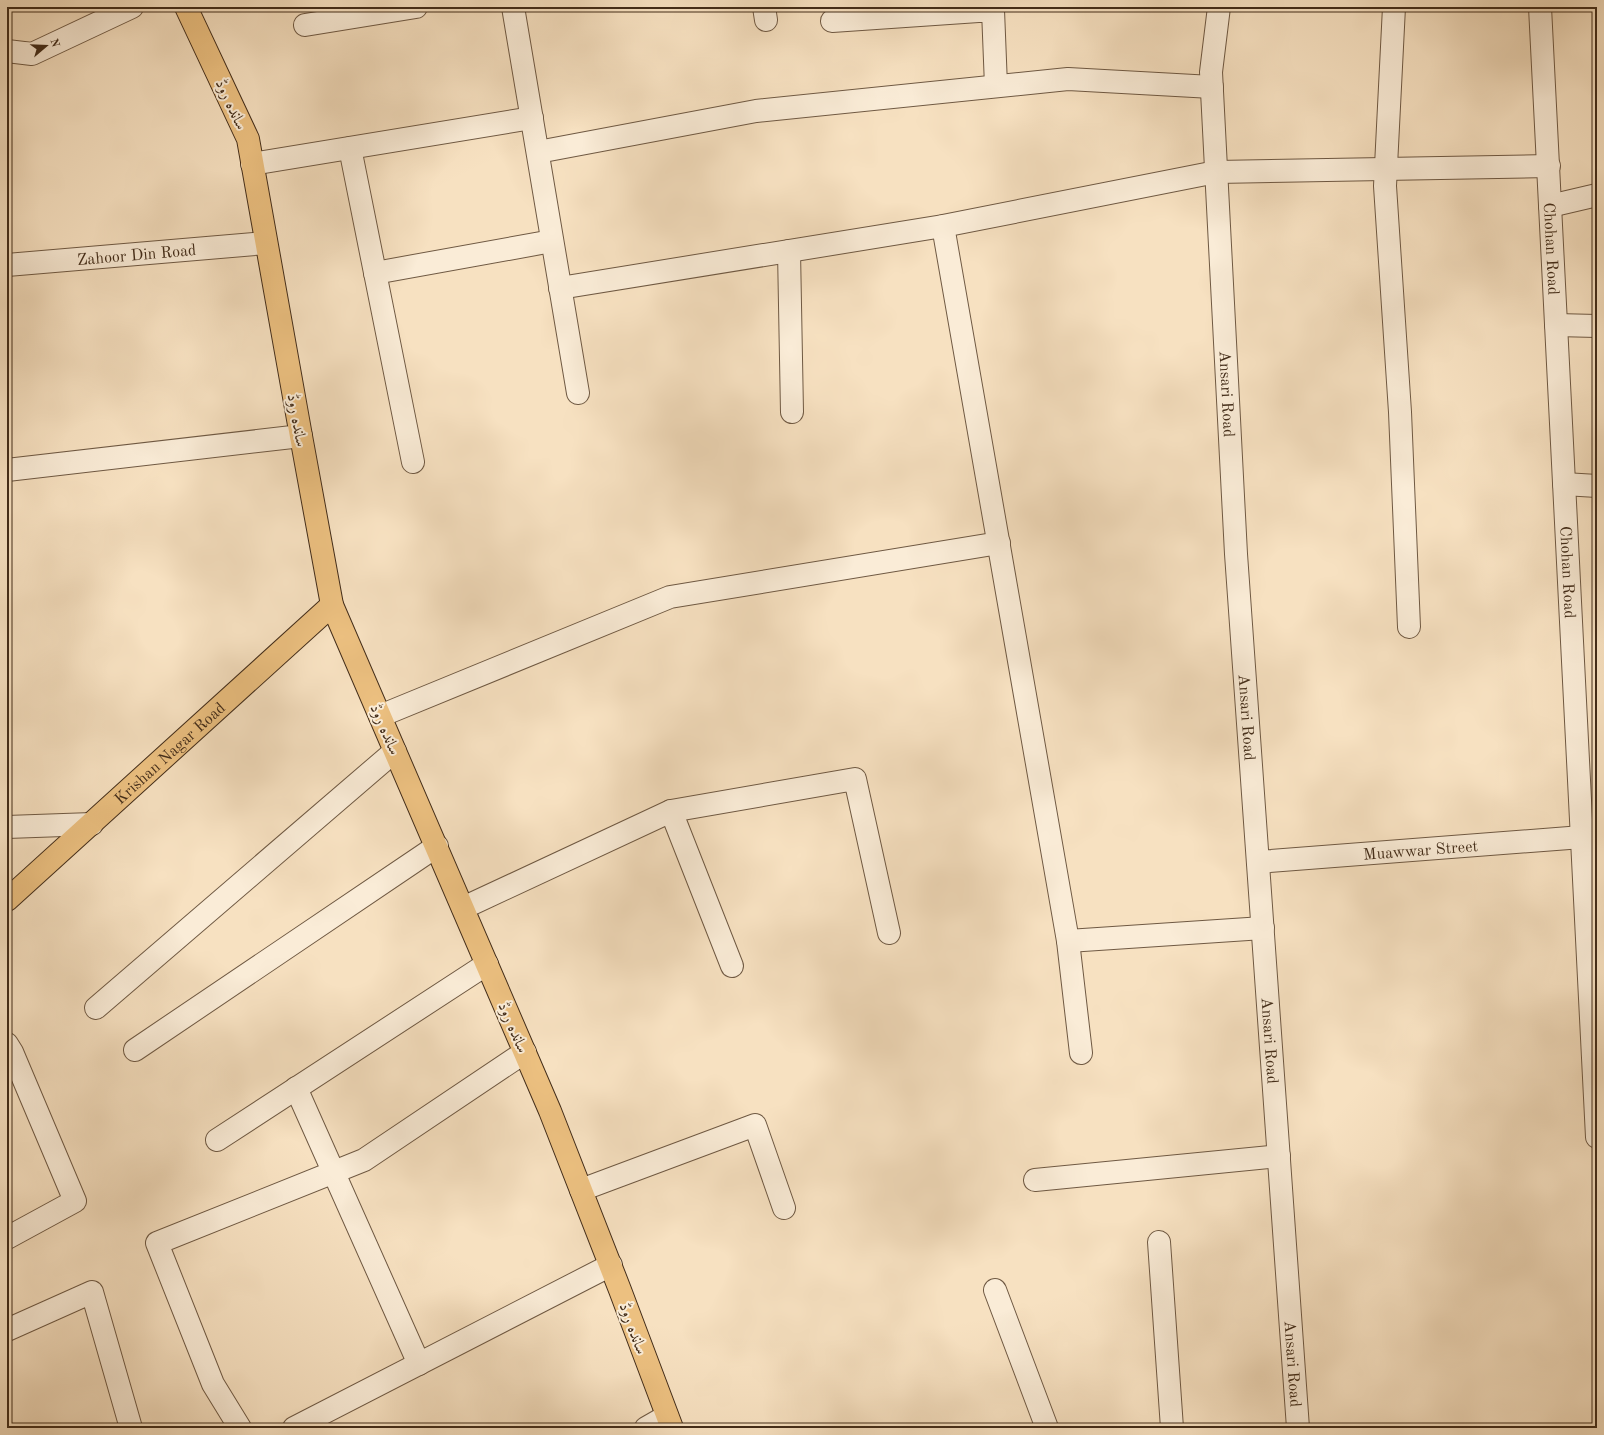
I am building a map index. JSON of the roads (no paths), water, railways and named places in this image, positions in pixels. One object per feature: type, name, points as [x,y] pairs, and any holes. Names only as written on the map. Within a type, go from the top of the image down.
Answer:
[{"type":"main road","name":"ساندہ روڈ","points":[[186,7],[248,139],[332,605],[525,1052],[611,1265],[670,1422]]},
{"type":"main road","name":"Krishan Nagar Road","points":[[7,900],[332,605]]},
{"type":"street","points":[[7,51],[32,54],[132,7]]},
{"type":"street","points":[[305,25],[416,7]]},
{"type":"street","points":[[513,7],[578,393]]},
{"type":"street","name":"Ansari Road","points":[[1219,7],[1210,72],[1236,554],[1298,1428]]},
{"type":"street","points":[[1394,7],[1385,186],[1400,412],[1409,627]]},
{"type":"street","name":"Chohan Road","points":[[1540,7],[1564,484],[1589,799],[1582,837],[1597,1137]]},
{"type":"street","points":[[832,21],[992,10],[996,86]]},
{"type":"street","points":[[538,152],[756,111],[1068,79],[1212,88]]},
{"type":"street","points":[[252,164],[532,118]]},
{"type":"street","points":[[350,148],[413,462]]},
{"type":"street","points":[[560,288],[943,226],[1216,172],[1549,166]]},
{"type":"street","points":[[1550,206],[1597,195]]},
{"type":"street","points":[[943,226],[1068,941],[1081,1053]]},
{"type":"street","points":[[375,273],[552,241]]},
{"type":"street","name":"Zahoor Din Road","points":[[7,265],[266,244]]},
{"type":"street","points":[[789,251],[792,412]]},
{"type":"street","points":[[1556,324],[1597,326]]},
{"type":"street","points":[[7,470],[301,436]]},
{"type":"street","points":[[1564,484],[1597,486]]},
{"type":"street","points":[[380,716],[670,597],[999,543]]},
{"type":"street","points":[[96,1008],[395,751]]},
{"type":"street","points":[[463,908],[671,811],[855,779],[889,933]]},
{"type":"street","points":[[671,811],[732,966]]},
{"type":"street","points":[[7,827],[92,824]]},
{"type":"street","name":"Muawwar Street","points":[[1258,862],[1582,837]]},
{"type":"street","points":[[135,1050],[437,846]]},
{"type":"street","points":[[1068,941],[1263,928]]},
{"type":"street","points":[[217,1140],[487,964]]},
{"type":"street","points":[[7,1044],[12,1052],[75,1201],[7,1238]]},
{"type":"street","points":[[240,1428],[212,1384],[157,1244],[364,1160],[525,1052]]},
{"type":"street","points":[[296,1088],[419,1364]]},
{"type":"street","points":[[581,1190],[755,1125],[784,1208]]},
{"type":"street","points":[[1035,1180],[1279,1156]]},
{"type":"street","points":[[1159,1242],[1172,1428]]},
{"type":"street","points":[[294,1428],[611,1265]]},
{"type":"street","points":[[995,1290],[1048,1428]]},
{"type":"street","points":[[7,1330],[92,1292],[131,1428]]},
{"type":"street","points":[[646,1428],[670,1422]]}]
